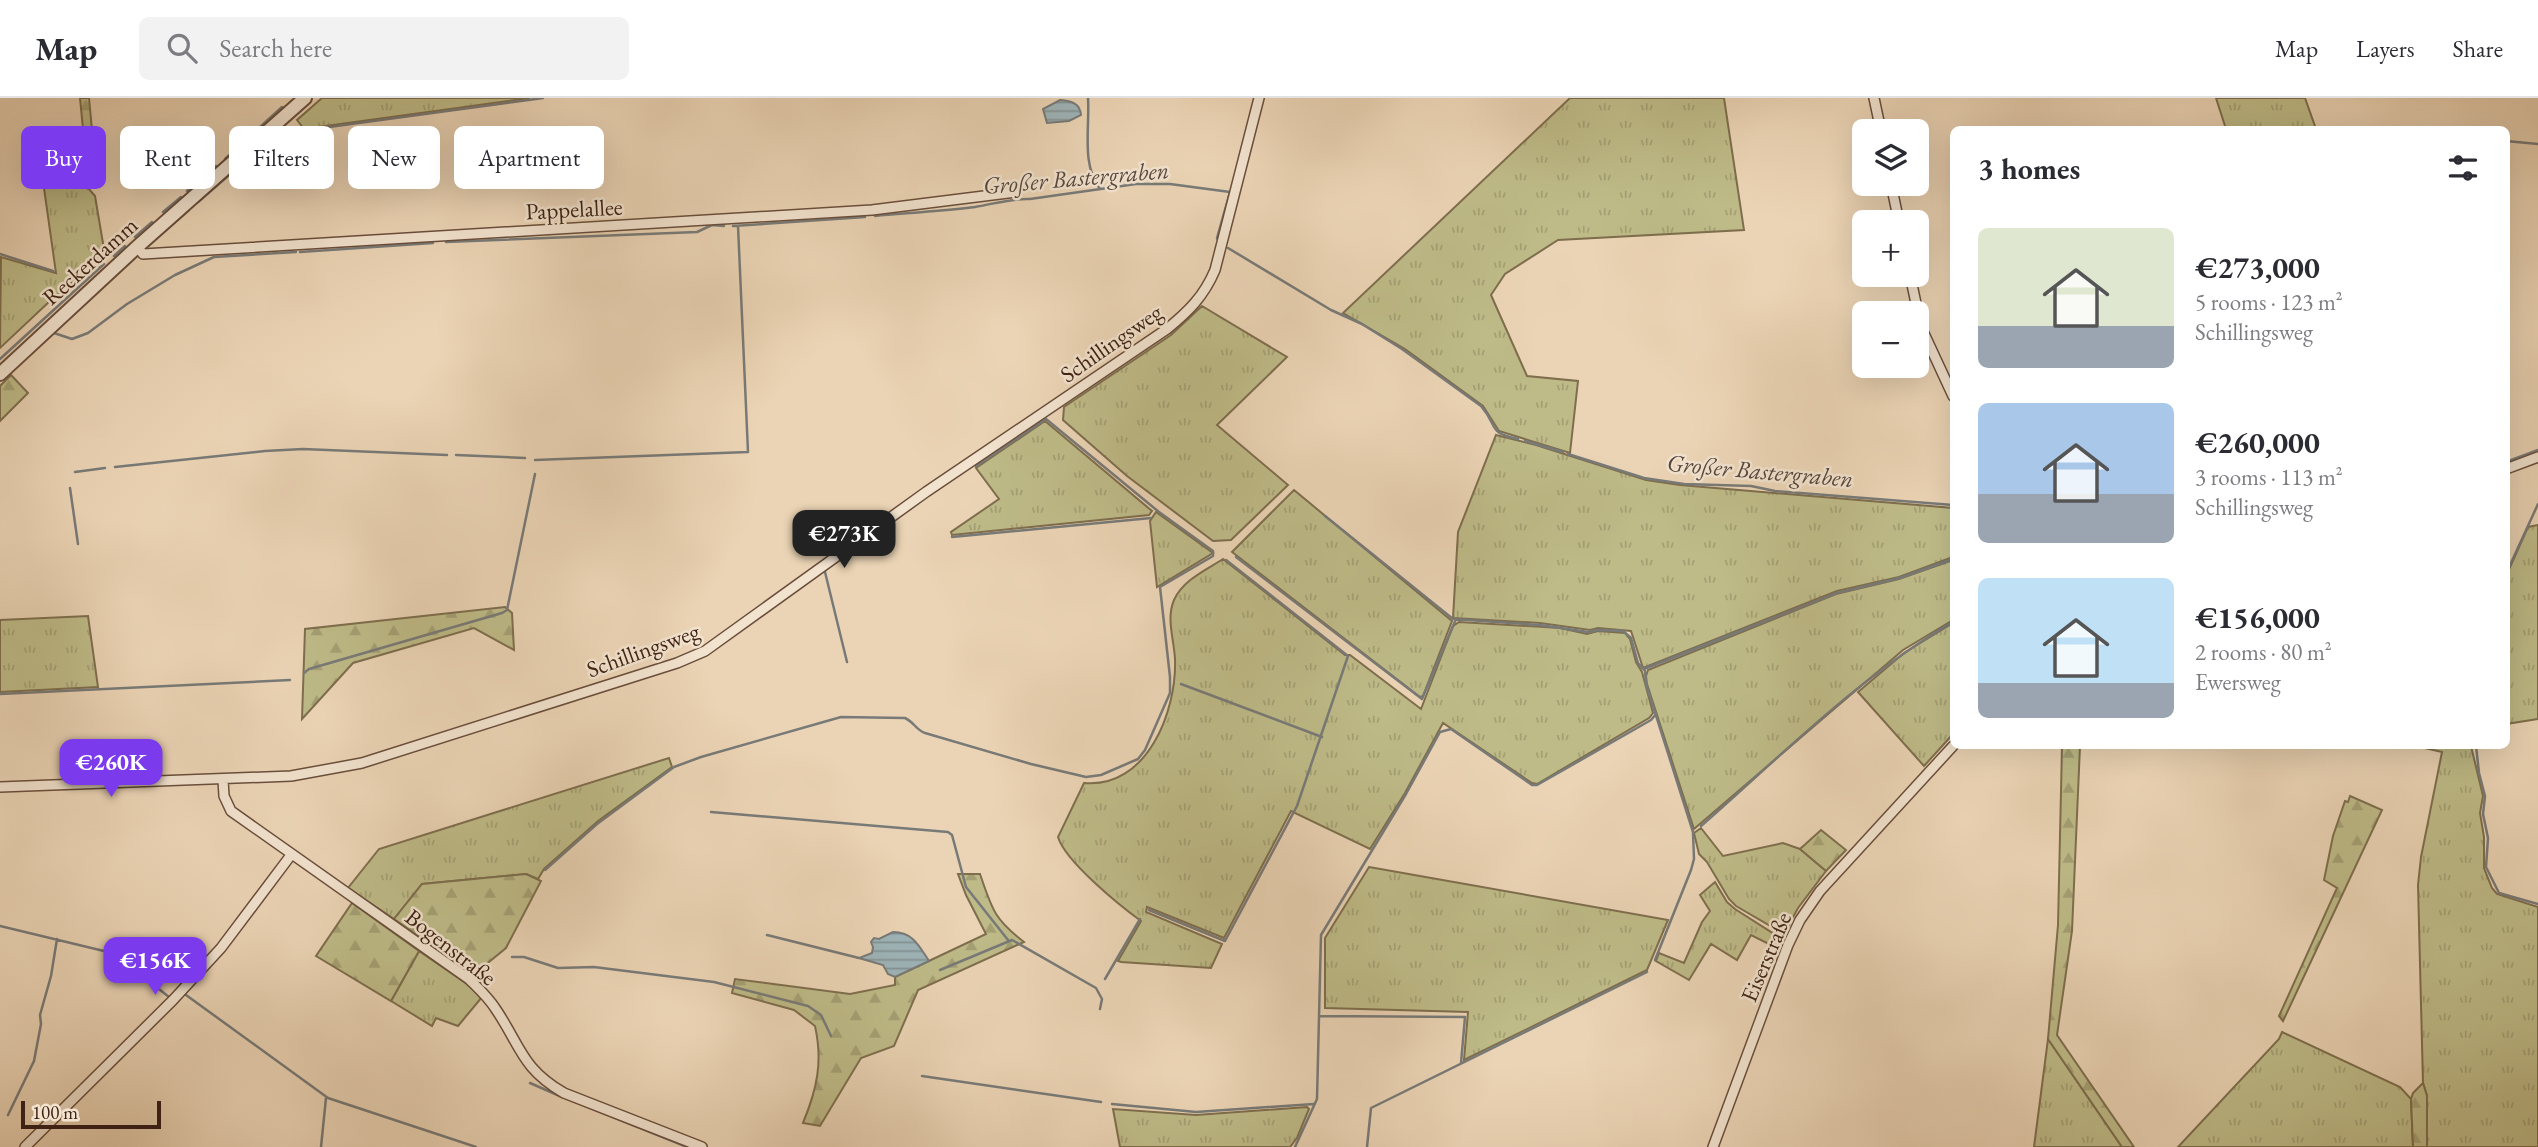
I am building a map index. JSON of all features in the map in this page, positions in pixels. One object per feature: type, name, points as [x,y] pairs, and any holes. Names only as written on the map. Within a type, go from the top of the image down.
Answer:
[{"type":"street","name":"Schillingsweg","points":[[0,787],[291,776],[362,763],[677,663],[705,651],[926,492],[1167,329],[1188,312],[1207,288],[1215,270],[1259,98]]},
{"type":"street","points":[[1874,98],[1878,119]]},
{"type":"street","name":"Reckerdamm","points":[[0,374],[300,100]]},
{"type":"street","name":"Pappelallee","points":[[136,247],[144,254],[830,213],[915,206],[1016,192]]},
{"type":"street","points":[[1913,287],[1921,327],[1950,390]]},
{"type":"street","points":[[2510,468],[2538,457]]},
{"type":"street","name":"Eiserstraße","points":[[1713,1147],[1788,945],[1800,920],[1820,891],[1950,749]]},
{"type":"street","name":"Bogenstraße","points":[[223,780],[224,796],[231,811],[469,979],[495,1007],[523,1058],[544,1081],[565,1093],[702,1147]]},
{"type":"street","points":[[25,1147],[173,1000],[221,948],[290,855]]},
{"type":"green space","points":[[80,98],[89,98],[92,126],[83,126]]},
{"type":"green space","points":[[322,98],[530,98],[326,126],[302,126],[297,120]]},
{"type":"green space","points":[[1570,98],[1724,98],[1744,230],[1558,240],[1505,274],[1491,295],[1527,376],[1578,381],[1570,453],[1499,431],[1483,406],[1405,349],[1343,313]]},
{"type":"green space","points":[[2216,98],[2305,98],[2315,126],[2225,126]]},
{"type":"green space","points":[[44,189],[89,189],[95,196],[105,255],[51,300],[0,348],[1,257],[56,273]]},
{"type":"green space","points":[[1202,306],[1287,357],[1217,425],[1288,485],[1231,540],[1213,541],[1127,476],[1063,420],[1064,407],[1171,335]]},
{"type":"green space","points":[[11,375],[28,393],[0,421],[0,386]]},
{"type":"green space","points":[[1045,421],[1152,511],[1149,515],[952,535],[951,532],[999,499],[976,468]]},
{"type":"green space","points":[[1496,435],[1646,480],[1950,508],[1950,558],[1899,577],[1837,591],[1643,668],[1631,631],[1453,618],[1458,532]]},
{"type":"green space","points":[[1294,490],[1452,621],[1423,696],[1420,697],[1232,552]]},
{"type":"green space","points":[[1156,512],[1213,553],[1157,587],[1150,521]]},
{"type":"green space","points":[[2538,525],[2538,719],[2510,723],[2510,567],[2528,527]]},
{"type":"green space","points":[[1223,559],[1345,655],[1350,655],[1421,709],[1453,626],[1459,622],[1560,628],[1587,634],[1598,631],[1625,633],[1630,639],[1636,662],[1642,672],[1653,713],[1649,718],[1537,784],[1443,723],[1405,793],[1370,849],[1291,811],[1224,938],[1147,907],[1146,912],[1222,944],[1211,968],[1118,961],[1141,921],[1082,870],[1058,837],[1084,783],[1106,782],[1125,773],[1141,760],[1154,743],[1164,723],[1174,680],[1171,622],[1174,600],[1189,581]]},
{"type":"green space","points":[[1950,561],[1950,622],[1903,650],[1694,829],[1647,684],[1648,670],[1836,594],[1899,579]]},
{"type":"green space","points":[[505,607],[512,613],[514,650],[474,628],[353,663],[302,719],[305,629]]},
{"type":"green space","points":[[88,616],[98,687],[0,692],[0,620]]},
{"type":"green space","points":[[1950,625],[1950,737],[1924,766],[1858,692],[1904,653]]},
{"type":"green space","points":[[2062,749],[2080,749],[2072,931],[2057,1035],[2134,1147],[2122,1147],[2048,1039],[2058,925]]},
{"type":"green space","points":[[2429,749],[2472,749],[2483,796],[2480,813],[2484,837],[2484,868],[2492,888],[2497,894],[2538,907],[2538,1147],[2427,1147],[2418,885],[2442,752]]},
{"type":"green space","points":[[669,758],[672,767],[598,821],[544,869],[538,879],[526,874],[422,884],[394,919],[348,888],[379,849]]},
{"type":"green space","points":[[2350,796],[2382,810],[2283,1021],[2279,1016],[2337,888],[2324,880],[2333,836],[2345,801],[2348,802]]},
{"type":"green space","points":[[1701,828],[1723,856],[1783,843],[1800,849],[1826,871],[1798,908],[1784,934],[1736,906],[1729,899],[1707,862],[1699,854],[1694,833]]},
{"type":"green space","points":[[1821,830],[1846,850],[1826,871],[1800,849]]},
{"type":"green space","points":[[1369,867],[1668,920],[1647,970],[1464,1060],[1468,1012],[1325,1008],[1325,938]]},
{"type":"green space","points":[[526,874],[541,881],[506,948],[473,975],[394,919],[422,884]]},
{"type":"green space","points":[[958,874],[980,874],[1000,920],[1024,942],[918,990],[894,1046],[861,1058],[820,1126],[803,1123],[817,1075],[815,1026],[794,1010],[732,993],[735,979],[850,994],[895,985],[895,977],[986,934]]},
{"type":"green space","points":[[1715,882],[1727,902],[1735,909],[1782,939],[1779,949],[1751,935],[1737,960],[1711,944],[1689,980],[1656,961],[1659,953],[1684,963],[1702,922],[1710,911],[1700,895]]},
{"type":"green space","points":[[352,903],[419,951],[391,1001],[316,956]]},
{"type":"green space","points":[[419,951],[482,997],[458,1026],[436,1018],[432,1026],[391,1001]]},
{"type":"green space","points":[[2282,1032],[2400,1087],[2411,1099],[2413,1147],[2178,1147],[2279,1039]]},
{"type":"green space","points":[[2048,1039],[2122,1147],[2034,1147]]},
{"type":"green space","points":[[2423,1083],[2427,1096],[2427,1147],[2413,1147],[2411,1099]]},
{"type":"green space","points":[[1307,1107],[1309,1109],[1297,1138],[1290,1147],[1120,1147],[1113,1109],[1196,1115]]},
{"type":"water","points":[[1060,100],[1074,103],[1081,115],[1069,121],[1047,123],[1043,109]]},
{"type":"water","points":[[893,932],[911,937],[929,961],[895,977],[888,974],[883,965],[859,958],[872,953],[871,942],[874,938],[879,939]]},
{"type":"waterway","points":[[334,126],[543,98]]},
{"type":"waterway","points":[[1088,98],[1088,157],[1090,169],[1100,189]]},
{"type":"waterway","points":[[225,159],[282,107]]},
{"type":"waterway","points":[[2510,141],[2538,144]]},
{"type":"waterway","points":[[187,191],[216,166]]},
{"type":"waterway","points":[[198,202],[229,175]]},
{"type":"waterway","name":"Großer Bastergraben","points":[[875,216],[975,207],[1009,200],[1136,184],[1170,184],[1230,192],[1217,238],[1219,241]]},
{"type":"waterway","points":[[163,212],[181,197]]},
{"type":"waterway","points":[[147,247],[189,210]]},
{"type":"waterway","name":"Großer Bastergraben","points":[[733,226],[865,217]]},
{"type":"waterway","points":[[135,237],[152,222]]},
{"type":"waterway","name":"Großer Bastergraben","points":[[446,242],[697,232],[712,225],[724,226]]},
{"type":"waterway","points":[[535,460],[748,452],[738,226]]},
{"type":"waterway","name":"Großer Bastergraben","points":[[300,252],[433,243]]},
{"type":"waterway","points":[[114,256],[125,246]]},
{"type":"waterway","name":"Großer Bastergraben","points":[[1228,248],[1402,349],[1481,406],[1497,431],[1518,439]]},
{"type":"waterway","name":"Großer Bastergraben","points":[[54,333],[72,339],[88,333],[127,304],[175,275],[214,257],[296,252]]},
{"type":"waterway","points":[[0,254],[53,271]]},
{"type":"waterway","points":[[0,359],[104,264]]},
{"type":"waterway","points":[[545,870],[597,824],[674,767],[841,717],[905,718],[925,733],[1086,777],[1101,775],[1138,759],[1145,750],[1170,693],[1160,587],[1213,556],[1213,551],[1159,512],[1046,419],[976,466]]},
{"type":"waterway","name":"Großer Bastergraben","points":[[1525,441],[1563,452]]},
{"type":"waterway","points":[[115,467],[303,449],[447,455]]},
{"type":"waterway","points":[[2510,460],[2538,450]]},
{"type":"waterway","name":"Großer Bastergraben","points":[[1568,454],[1644,478],[1684,484],[1751,486],[1775,491],[1950,505]]},
{"type":"waterway","points":[[456,455],[525,458]]},
{"type":"waterway","points":[[75,472],[105,468]]},
{"type":"waterway","points":[[304,673],[309,669],[507,610],[535,474]]},
{"type":"waterway","points":[[70,488],[78,544]]},
{"type":"waterway","points":[[2510,565],[2538,504]]},
{"type":"waterway","points":[[1325,516],[1453,619],[1540,625],[1588,632],[1623,631],[1631,638],[1638,663],[1645,671],[1646,684],[1693,832],[1694,859],[1691,870],[1655,960]]},
{"type":"waterway","points":[[952,537],[1151,518]]},
{"type":"waterway","points":[[1236,557],[1422,699],[1456,619]]},
{"type":"waterway","points":[[1149,910],[1225,941],[1297,806],[1348,656],[1226,560]]},
{"type":"waterway","points":[[1644,669],[1837,593],[1900,578],[1950,560]]},
{"type":"waterway","points":[[825,572],[847,662]]},
{"type":"waterway","points":[[1701,826],[1854,691],[1886,666],[1950,624]]},
{"type":"waterway","points":[[0,694],[290,680]]},
{"type":"waterway","points":[[1181,684],[1322,737]]},
{"type":"waterway","points":[[1295,1147],[1317,1099],[1321,935],[1440,732],[1451,729],[1532,785],[1537,785],[1651,720],[1656,714]]},
{"type":"waterway","name":"Großer Bastergraben","points":[[2476,749],[2485,796],[2483,814],[2488,838],[2486,867],[2499,893],[2538,904]]},
{"type":"waterway","points":[[711,812],[948,832],[952,835],[966,887],[1008,940]]},
{"type":"waterway","points":[[1105,979],[1140,919]]},
{"type":"waterway","points":[[0,926],[108,952],[169,997]]},
{"type":"waterway","points":[[767,935],[859,958]]},
{"type":"waterway","points":[[8,1115],[34,1061],[41,1024],[40,1015],[51,976],[57,939]]},
{"type":"waterway","points":[[940,970],[1012,940],[1096,988],[1102,999],[1100,1009]]},
{"type":"waterway","points":[[512,957],[524,957],[558,968],[594,967],[714,982],[808,1006],[821,1015],[831,1036]]},
{"type":"waterway","points":[[1367,1147],[1371,1108],[1647,972]]},
{"type":"waterway","points":[[186,995],[328,1098],[476,1147]]},
{"type":"waterway","points":[[1319,1016],[1465,1017],[1461,1063]]},
{"type":"waterway","points":[[922,1076],[1101,1102]]},
{"type":"waterway","points":[[530,1083],[562,1097]]},
{"type":"waterway","points":[[321,1147],[326,1098]]},
{"type":"waterway","points":[[568,1099],[687,1147]]},
{"type":"waterway","points":[[1112,1104],[1196,1112],[1314,1104]]}]
